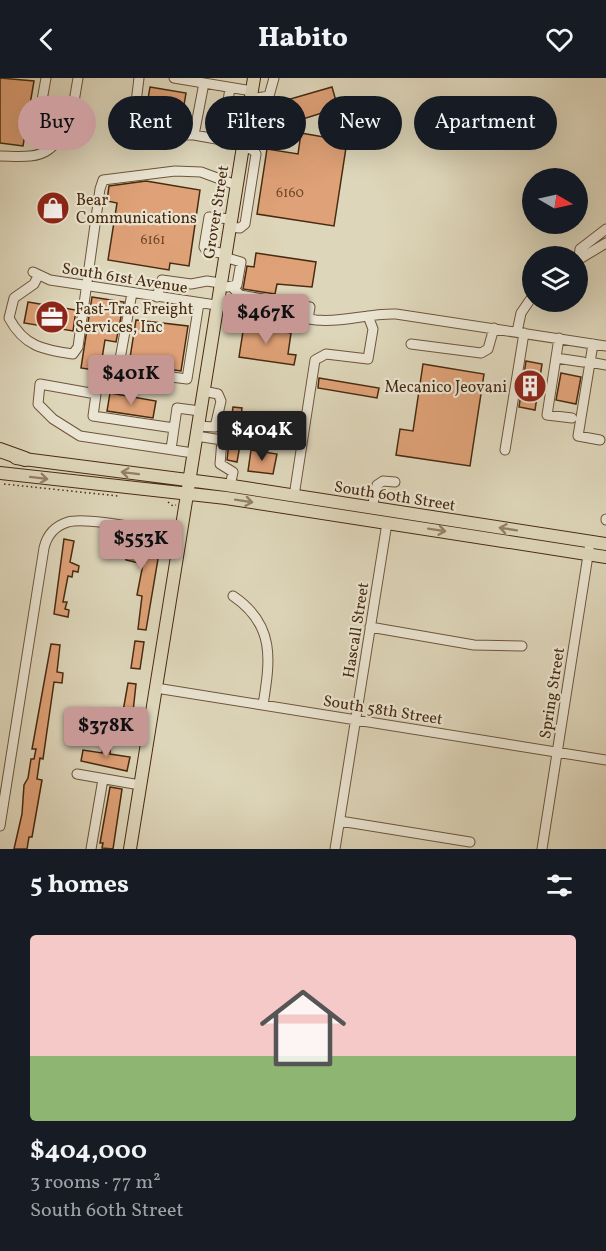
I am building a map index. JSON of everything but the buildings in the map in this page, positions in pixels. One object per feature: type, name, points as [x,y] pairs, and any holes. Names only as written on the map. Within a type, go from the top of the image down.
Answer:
[{"type":"highway","points":[[0,450],[25,459]]},
{"type":"main road","name":"Grover Street","points":[[130,849],[217,304],[224,286],[225,255],[242,150]]},
{"type":"main road","name":"South 60th Street","points":[[0,456],[187,492],[387,523],[589,548],[606,544]]},
{"type":"main road","name":"South 60th Street","points":[[0,473],[187,492],[230,486],[372,508],[589,548],[606,557]]},
{"type":"main road","points":[[310,511],[330,508],[366,513],[372,508]]},
{"type":"street","points":[[43,96],[46,78]]},
{"type":"street","points":[[75,96],[78,78]]},
{"type":"street","points":[[139,78],[134,119],[140,130],[152,135],[205,137]]},
{"type":"street","points":[[174,78],[230,88],[252,89],[269,96],[274,78]]},
{"type":"street","points":[[194,135],[204,83]]},
{"type":"street","points":[[229,96],[230,88]]},
{"type":"street","points":[[0,156],[33,156],[48,150]]},
{"type":"street","points":[[224,286],[238,283],[241,262],[206,250],[204,247],[209,217],[240,228],[245,224],[256,154],[253,150]]},
{"type":"street","points":[[87,286],[100,189],[104,180],[176,171],[201,172],[236,185]]},
{"type":"street","points":[[584,246],[606,229]]},
{"type":"street","points":[[588,255],[606,243]]},
{"type":"street","name":"South 61st Avenue","points":[[87,286],[76,352],[73,354],[44,351],[19,333],[9,318],[14,298],[34,284],[35,274],[87,286],[303,318],[338,322],[368,316],[396,314],[606,346]]},
{"type":"street","points":[[157,297],[162,280],[191,284],[207,281],[224,286],[240,295],[310,308],[293,326],[246,317],[243,315],[244,308]]},
{"type":"street","points":[[132,293],[118,370],[187,379],[199,303]]},
{"type":"street","points":[[280,302],[280,314]]},
{"type":"street","points":[[505,450],[522,312]]},
{"type":"street","points":[[294,496],[315,360],[326,354],[368,359],[372,338],[368,316]]},
{"type":"street","points":[[411,344],[481,353],[488,349],[494,328]]},
{"type":"street","points":[[559,338],[547,415],[572,418]]},
{"type":"street","points":[[593,344],[587,362],[578,436],[600,440]]},
{"type":"street","points":[[556,358],[606,365]]},
{"type":"street","points":[[174,428],[93,416],[96,394],[40,384],[38,404],[53,419],[80,436],[193,453]]},
{"type":"street","points":[[196,431],[215,427],[221,400],[218,394],[203,391]]},
{"type":"street","points":[[171,449],[177,408],[200,411]]},
{"type":"street","points":[[102,439],[105,418]]},
{"type":"street","points":[[196,431],[222,440],[220,464],[233,472],[230,486]]},
{"type":"street","points":[[372,508],[377,485],[383,481],[395,482]]},
{"type":"street","points":[[0,826],[44,548],[48,537],[59,526],[80,520],[180,535]]},
{"type":"street","name":"Hascall Street","points":[[335,849],[387,523]]},
{"type":"street","name":"Spring Street","points":[[542,849],[589,548]]},
{"type":"street","points":[[233,596],[251,610],[268,646],[270,660],[262,705]]},
{"type":"street","points":[[370,627],[474,645],[522,646]]},
{"type":"street","name":"South 58th Street","points":[[156,688],[606,760]]},
{"type":"street","points":[[77,774],[140,785]]},
{"type":"street","points":[[91,849],[103,779]]},
{"type":"street","points":[[340,821],[470,842]]},
{"type":"path","points":[[0,483],[119,496]]},
{"type":"path","points":[[164,501],[173,506],[187,492]]},
{"type":"place","name":"Bear Communications","points":[[53,208]]},
{"type":"place","name":"Fast-Trac Freight Services, Inc","points":[[52,317]]},
{"type":"place","name":"Mecanico Jeovani","points":[[530,386]]}]
